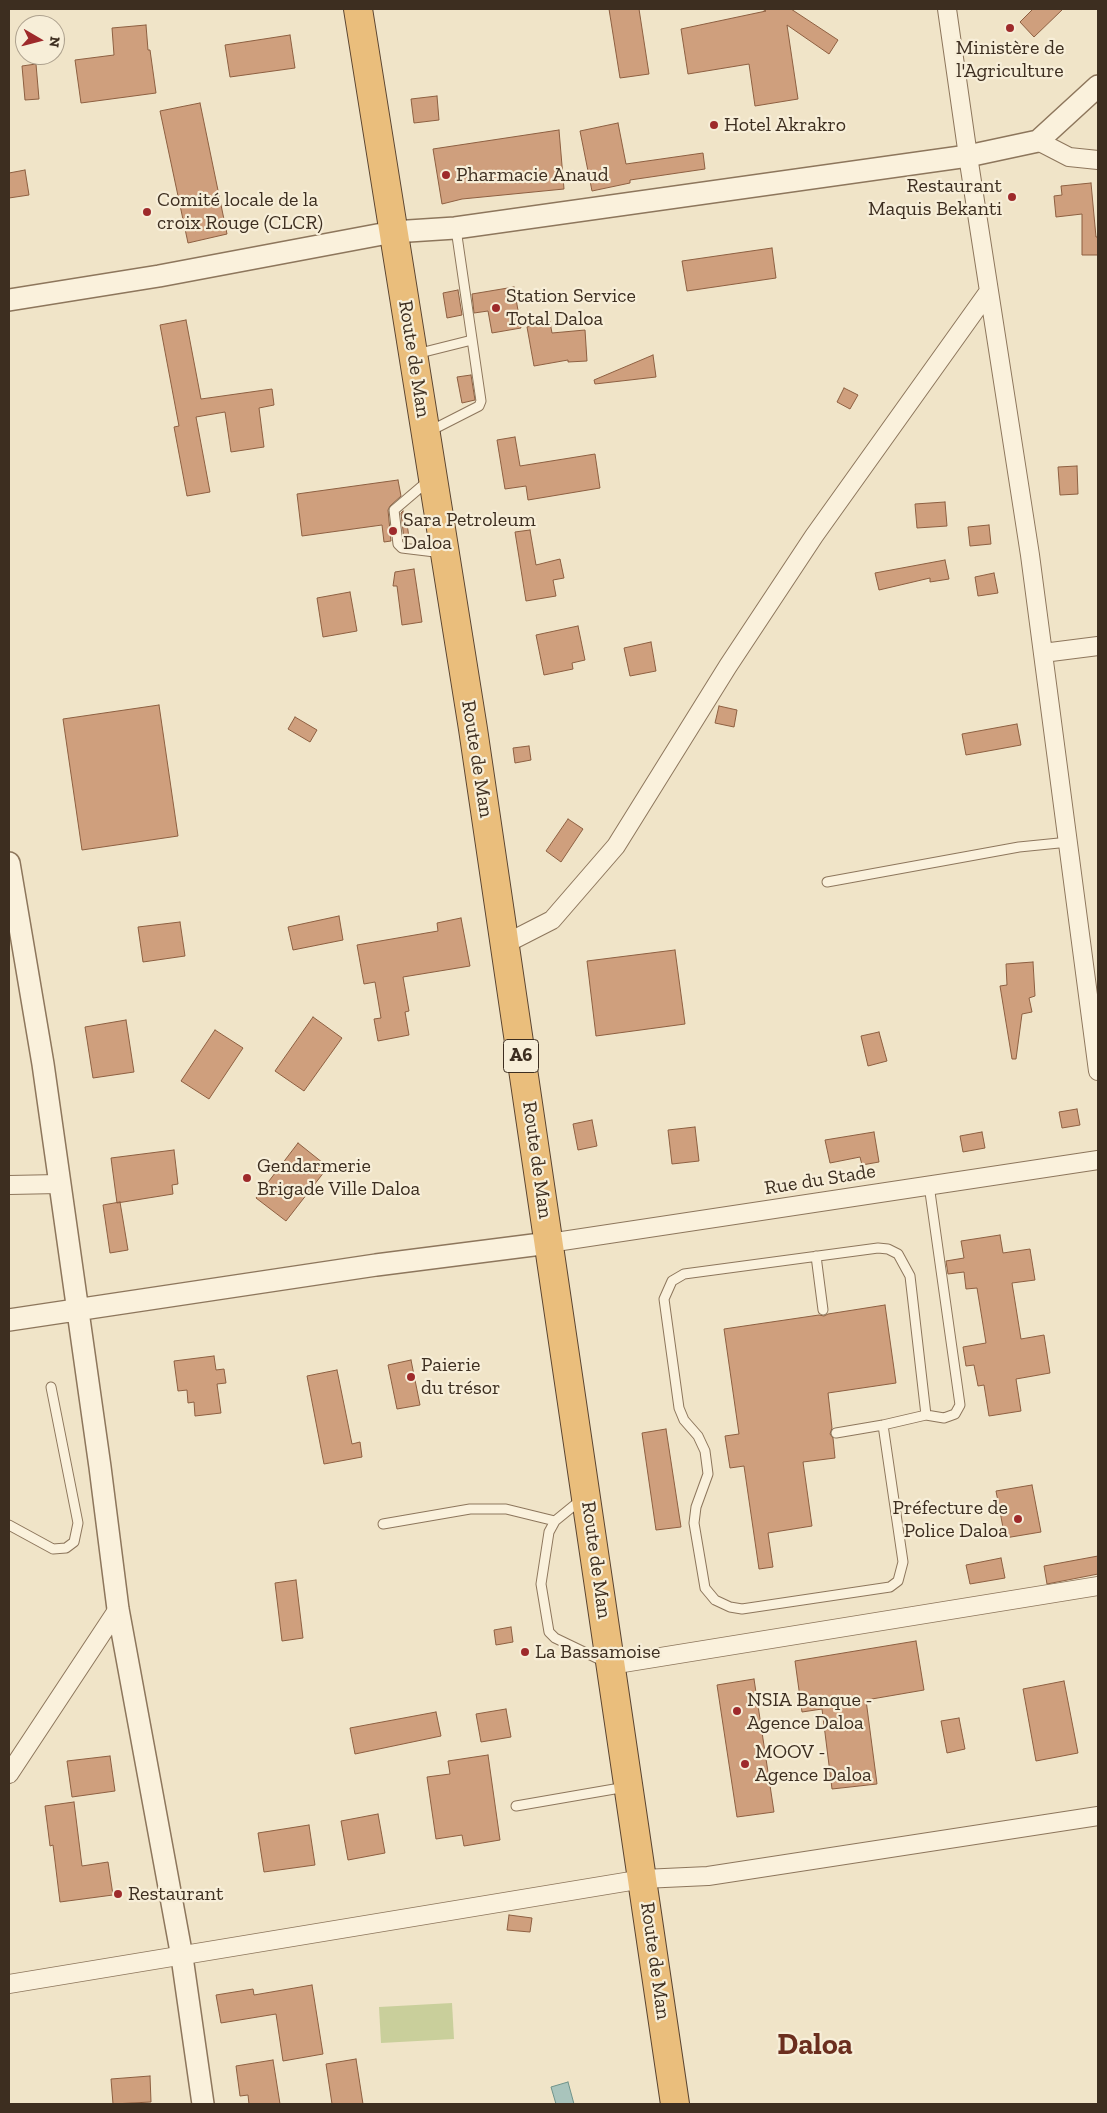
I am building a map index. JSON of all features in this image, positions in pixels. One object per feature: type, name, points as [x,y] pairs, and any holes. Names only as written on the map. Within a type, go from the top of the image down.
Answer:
[{"type":"highway","name":"Route de Man","points":[[358,9],[505,944],[675,2104]]},
{"type":"street","points":[[947,9],[1043,653],[1098,1071]]},
{"type":"street","points":[[9,300],[159,276],[393,232],[456,228],[968,156],[1038,141],[1098,86]]},
{"type":"street","points":[[1038,141],[1069,157],[1098,160]]},
{"type":"street","points":[[505,944],[552,920],[616,846],[814,536],[989,290]]},
{"type":"street","points":[[1043,653],[1098,646]]},
{"type":"street","points":[[9,863],[43,1064],[118,1608],[182,1957],[203,2104]]},
{"type":"street","name":"Rue du Stade","points":[[549,1243],[1098,1160]]},
{"type":"street","points":[[9,1185],[59,1184]]},
{"type":"street","points":[[9,1320],[76,1308],[376,1264],[549,1243]]},
{"type":"street","points":[[611,1665],[1098,1586]]},
{"type":"street","points":[[9,1774],[118,1608]]},
{"type":"street","points":[[9,1984],[182,1957],[643,1879],[708,1876],[1098,1816]]},
{"type":"lane","points":[[425,433],[479,406],[482,401],[456,228]]},
{"type":"lane","points":[[413,354],[472,340]]},
{"type":"lane","points":[[433,477],[394,510],[398,544],[402,548],[445,554]]},
{"type":"lane","points":[[828,882],[1019,847],[1069,842]]},
{"type":"lane","points":[[836,1433],[884,1426],[926,1415],[944,1418],[955,1414],[960,1405],[930,1185]]},
{"type":"lane","points":[[884,1426],[903,1562],[898,1581],[890,1587],[742,1609],[730,1607],[715,1600],[705,1588],[694,1523],[696,1507],[708,1474],[705,1451],[698,1436],[684,1420],[679,1408],[664,1299],[672,1281],[684,1274],[878,1248],[888,1249],[898,1254],[910,1276],[926,1415]]},
{"type":"lane","points":[[816,1256],[823,1310]]},
{"type":"lane","points":[[9,1525],[53,1549],[66,1548],[74,1542],[78,1523],[51,1388]]},
{"type":"lane","points":[[586,1496],[555,1521],[549,1532],[542,1576],[549,1632],[555,1638],[611,1665]]},
{"type":"lane","points":[[383,1524],[470,1509],[506,1509],[555,1521]]},
{"type":"lane","points":[[516,1806],[629,1786]]},
{"type":"green space","points":[[452,2003],[454,2039],[381,2043],[379,2007]]},
{"type":"water","points":[[568,2082],[574,2104],[556,2104],[551,2087]]},
{"type":"building","points":[[609,9],[639,9],[649,74],[620,78]]},
{"type":"building","points":[[762,9],[791,9],[838,40],[829,54],[787,25],[798,99],[755,106],[749,64],[688,74],[681,29],[766,11]]},
{"type":"building","points":[[1033,9],[1063,9],[1034,37],[1020,22]]},
{"type":"building","points":[[146,25],[148,50],[150,50],[156,93],[81,103],[75,60],[114,55],[112,28]]},
{"type":"building","points":[[290,35],[295,68],[230,77],[225,45]]},
{"type":"building","points":[[36,65],[39,99],[25,100],[22,66]]},
{"type":"building","points":[[437,96],[439,120],[414,123],[411,99]]},
{"type":"building","points":[[200,103],[227,234],[188,243],[160,111]]},
{"type":"building","points":[[618,123],[626,164],[703,153],[705,169],[630,180],[630,183],[592,191],[580,131]]},
{"type":"building","points":[[559,130],[564,189],[462,199],[442,204],[433,149]]},
{"type":"building","points":[[25,170],[29,195],[9,198],[9,173]]},
{"type":"building","points":[[1091,183],[1096,237],[1098,237],[1098,255],[1082,255],[1082,214],[1056,217],[1054,196],[1062,195],[1061,186]]},
{"type":"building","points":[[772,248],[776,278],[687,291],[682,261]]},
{"type":"building","points":[[514,287],[521,328],[492,333],[488,311],[474,313],[472,294]]},
{"type":"building","points":[[458,290],[462,315],[447,318],[443,293]]},
{"type":"building","points":[[186,320],[201,399],[272,389],[274,405],[259,408],[264,447],[231,452],[225,412],[196,417],[210,492],[187,496],[174,427],[179,426],[160,325]]},
{"type":"building","points":[[550,322],[552,333],[585,330],[587,361],[568,362],[568,360],[534,366],[527,327]]},
{"type":"building","points":[[653,355],[656,377],[595,384],[594,380]]},
{"type":"building","points":[[471,375],[475,400],[462,403],[457,377]]},
{"type":"building","points":[[844,388],[858,395],[850,409],[837,402]]},
{"type":"building","points":[[515,437],[520,466],[595,454],[600,488],[528,500],[526,486],[505,489],[497,440]]},
{"type":"building","points":[[1077,466],[1078,494],[1060,495],[1058,467]]},
{"type":"building","points":[[398,480],[401,496],[388,510],[391,541],[384,542],[382,525],[302,536],[297,494]]},
{"type":"building","points":[[945,502],[947,526],[917,528],[915,504]]},
{"type":"building","points":[[403,511],[403,516],[406,516],[409,538],[404,539],[401,513]]},
{"type":"building","points":[[989,525],[991,544],[970,546],[968,527]]},
{"type":"building","points":[[530,530],[536,565],[560,559],[564,578],[553,580],[556,596],[526,601],[515,532]]},
{"type":"building","points":[[945,560],[949,579],[930,582],[930,578],[879,590],[875,573]]},
{"type":"building","points":[[414,569],[422,622],[402,625],[397,586],[393,586],[395,572]]},
{"type":"building","points":[[994,573],[998,593],[978,596],[975,577]]},
{"type":"building","points":[[350,592],[357,631],[323,637],[317,598]]},
{"type":"building","points":[[578,626],[585,660],[572,663],[573,669],[544,675],[536,635]]},
{"type":"building","points":[[651,642],[656,671],[630,676],[624,648]]},
{"type":"building","points":[[159,705],[178,836],[82,850],[63,719]]},
{"type":"building","points":[[719,706],[737,710],[734,727],[715,723]]},
{"type":"building","points":[[295,717],[317,730],[310,742],[288,729]]},
{"type":"building","points":[[1017,724],[1021,745],[966,755],[962,734]]},
{"type":"building","points":[[529,746],[531,760],[515,763],[513,748]]},
{"type":"building","points":[[568,819],[583,829],[561,862],[546,851]]},
{"type":"building","points":[[339,916],[343,940],[293,950],[288,927]]},
{"type":"building","points":[[461,918],[470,966],[403,977],[409,1011],[405,1012],[409,1035],[378,1041],[374,1019],[381,1018],[375,982],[364,984],[357,945],[438,931],[437,923]]},
{"type":"building","points":[[180,922],[185,956],[143,962],[138,927]]},
{"type":"building","points":[[675,950],[685,1024],[596,1036],[587,961]]},
{"type":"building","points":[[1033,962],[1035,996],[1029,998],[1032,1012],[1022,1014],[1016,1059],[1012,1059],[1000,986],[1007,985],[1006,964]]},
{"type":"building","points":[[313,1017],[342,1038],[304,1091],[275,1071]]},
{"type":"building","points":[[126,1020],[134,1072],[93,1078],[85,1027]]},
{"type":"building","points":[[215,1030],[243,1048],[209,1099],[181,1081]]},
{"type":"building","points":[[879,1032],[887,1061],[868,1066],[861,1036]]},
{"type":"building","points":[[1077,1109],[1080,1125],[1062,1128],[1059,1112]]},
{"type":"building","points":[[592,1120],[597,1146],[578,1150],[573,1124]]},
{"type":"building","points":[[695,1127],[699,1161],[672,1164],[668,1130]]},
{"type":"building","points":[[874,1132],[879,1162],[862,1165],[860,1157],[830,1163],[825,1140]]},
{"type":"building","points":[[982,1132],[985,1148],[963,1152],[960,1136]]},
{"type":"building","points":[[298,1143],[328,1167],[286,1221],[256,1198]]},
{"type":"building","points":[[174,1150],[178,1184],[172,1185],[173,1194],[117,1203],[111,1158]]},
{"type":"building","points":[[120,1202],[128,1250],[110,1253],[103,1205]]},
{"type":"building","points":[[1000,1235],[1003,1253],[1030,1249],[1035,1280],[1012,1283],[1021,1339],[1044,1335],[1050,1373],[1016,1379],[1021,1411],[989,1416],[984,1385],[978,1386],[974,1365],[966,1366],[963,1347],[986,1343],[977,1288],[966,1289],[964,1272],[948,1274],[946,1261],[964,1258],[961,1241]]},
{"type":"building","points":[[885,1305],[896,1383],[828,1393],[832,1428],[830,1434],[833,1438],[835,1458],[803,1462],[812,1526],[768,1533],[773,1567],[759,1569],[744,1466],[730,1468],[725,1436],[739,1434],[724,1329],[819,1315],[824,1316]]},
{"type":"building","points":[[214,1356],[216,1370],[224,1369],[226,1383],[217,1384],[221,1413],[195,1416],[194,1402],[188,1403],[187,1390],[178,1391],[174,1361]]},
{"type":"building","points":[[411,1360],[420,1405],[397,1409],[388,1365]]},
{"type":"building","points":[[337,1370],[352,1444],[360,1442],[362,1457],[324,1464],[307,1376]]},
{"type":"building","points":[[666,1429],[681,1527],[656,1530],[642,1433]]},
{"type":"building","points":[[1032,1485],[1041,1532],[1005,1538],[996,1491]]},
{"type":"building","points":[[1098,1556],[1098,1574],[1047,1584],[1044,1566]]},
{"type":"building","points":[[1001,1558],[1005,1578],[970,1584],[966,1565]]},
{"type":"building","points":[[296,1580],[303,1638],[282,1641],[275,1583]]},
{"type":"building","points":[[511,1627],[513,1642],[496,1645],[494,1630]]},
{"type":"building","points":[[916,1641],[924,1690],[866,1700],[877,1784],[832,1789],[822,1709],[802,1712],[795,1661]]},
{"type":"building","points":[[754,1679],[774,1812],[737,1817],[717,1685]]},
{"type":"building","points":[[1064,1681],[1078,1753],[1036,1761],[1023,1689]]},
{"type":"building","points":[[506,1709],[511,1737],[481,1742],[476,1714]]},
{"type":"building","points":[[436,1712],[441,1736],[355,1754],[350,1728]]},
{"type":"building","points":[[959,1718],[965,1749],[947,1753],[941,1721]]},
{"type":"building","points":[[488,1755],[500,1840],[464,1846],[462,1835],[436,1839],[427,1777],[450,1774],[448,1761]]},
{"type":"building","points":[[110,1756],[115,1791],[72,1797],[67,1761]]},
{"type":"building","points":[[74,1802],[82,1866],[108,1862],[113,1895],[60,1902],[53,1845],[50,1846],[45,1806]]},
{"type":"building","points":[[378,1814],[385,1853],[348,1860],[341,1821]]},
{"type":"building","points":[[309,1825],[315,1865],[264,1872],[258,1833]]},
{"type":"building","points":[[509,1915],[532,1918],[530,1932],[507,1930]]},
{"type":"building","points":[[312,1985],[323,2054],[283,2061],[276,2014],[221,2023],[216,1995],[253,1989],[254,1995]]},
{"type":"building","points":[[356,2059],[363,2104],[332,2104],[326,2064]]},
{"type":"building","points":[[273,2060],[280,2104],[249,2104],[248,2095],[240,2096],[236,2066]]},
{"type":"building","points":[[150,2076],[151,2102],[113,2104],[111,2079]]},
{"type":"place","name":"Ministère de l'Agriculture","points":[[1010,28]]},
{"type":"place","name":"Hotel Akrakro","points":[[714,125]]},
{"type":"place","name":"Pharmacie Anaud","points":[[446,175]]},
{"type":"place","name":"Restaurant Maquis Bekanti","points":[[1012,197]]},
{"type":"place","name":"Comité locale de la croix Rouge (CLCR)","points":[[147,212]]},
{"type":"place","name":"Station Service Total Daloa","points":[[496,308]]},
{"type":"place","name":"Sara Petroleum Daloa","points":[[393,531]]},
{"type":"place","name":"Gendarmerie Brigade Ville Daloa","points":[[247,1178]]},
{"type":"place","name":"Paierie du trésor","points":[[411,1377]]},
{"type":"place","name":"Préfecture de Police Daloa","points":[[1018,1519]]},
{"type":"place","name":"La Bassamoise","points":[[525,1652]]},
{"type":"place","name":"NSIA Banque - Agence Daloa","points":[[737,1711]]},
{"type":"place","name":"MOOV - Agence Daloa","points":[[745,1764]]},
{"type":"place","name":"Restaurant","points":[[118,1894]]},
{"type":"district","name":"Daloa","points":[[815,2045]]}]
